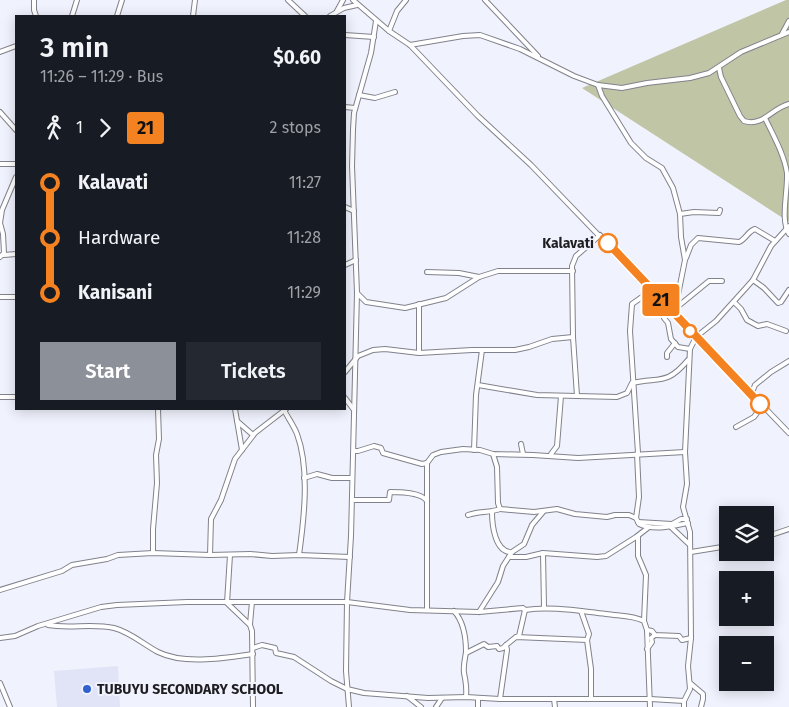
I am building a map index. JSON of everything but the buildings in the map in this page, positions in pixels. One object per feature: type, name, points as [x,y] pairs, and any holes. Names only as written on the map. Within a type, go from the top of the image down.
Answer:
[{"type":"street","points":[[34,0],[36,15]]},
{"type":"street","points":[[72,15],[77,0]]},
{"type":"street","points":[[118,15],[122,0]]},
{"type":"street","points":[[192,15],[195,0]]},
{"type":"street","points":[[288,0],[303,15]]},
{"type":"street","points":[[337,11],[343,0]]},
{"type":"street","points":[[353,0],[376,21],[410,45],[478,116],[531,165],[789,433]]},
{"type":"street","points":[[389,31],[397,11],[406,0]]},
{"type":"street","points":[[484,0],[545,61],[557,69],[598,85],[616,88],[700,76],[719,68],[741,52],[789,32]]},
{"type":"street","points":[[331,15],[337,11],[357,5]]},
{"type":"street","points":[[349,707],[346,671],[347,602],[352,500],[351,478],[354,451],[354,360],[357,293],[352,152],[355,108],[370,59],[376,21]]},
{"type":"street","points":[[782,34],[789,21]]},
{"type":"street","points":[[346,35],[374,37]]},
{"type":"street","points":[[410,45],[480,35],[520,49],[545,61]]},
{"type":"street","points":[[0,52],[15,46]]},
{"type":"street","points":[[719,68],[721,77],[742,120],[758,122],[772,112],[789,104]]},
{"type":"street","points":[[598,85],[602,96],[630,143],[646,158],[662,168],[669,178],[680,214],[685,260]]},
{"type":"street","points":[[359,95],[375,98],[395,92]]},
{"type":"street","points":[[346,107],[355,108]]},
{"type":"street","points":[[0,112],[15,129]]},
{"type":"street","points":[[765,118],[783,156],[786,167],[787,195],[784,214],[789,234]]},
{"type":"street","points":[[0,164],[15,164]]},
{"type":"street","points":[[15,179],[4,205],[0,223],[3,234],[2,256],[15,254]]},
{"type":"street","points":[[346,207],[354,211]]},
{"type":"street","points":[[680,214],[694,212],[719,213],[720,210]]},
{"type":"street","points":[[684,707],[684,701],[690,690],[688,666],[691,638],[691,552],[683,507],[687,484],[685,452],[690,349],[696,337],[734,302],[753,280],[764,256],[788,228]]},
{"type":"street","points":[[674,314],[685,260],[691,245],[698,238],[738,242],[755,229],[775,241]]},
{"type":"street","points":[[577,396],[573,336],[573,262],[576,256],[600,235]]},
{"type":"street","points":[[346,265],[356,260]]},
{"type":"street","points":[[357,293],[367,302],[405,308],[446,298],[479,277],[492,272],[502,270],[573,271]]},
{"type":"street","points":[[427,272],[459,273],[479,277]]},
{"type":"street","points":[[676,308],[710,280],[722,281]]},
{"type":"street","points":[[753,280],[764,288],[778,303],[781,302],[789,290]]},
{"type":"street","points":[[637,520],[639,497],[638,454],[630,331],[631,310],[632,304],[652,290]]},
{"type":"street","points":[[0,298],[15,297]]},
{"type":"street","points":[[734,302],[741,308],[747,320],[758,326],[767,324],[786,331]]},
{"type":"street","points":[[419,304],[419,353]]},
{"type":"street","points":[[664,318],[668,323],[671,338],[678,347],[690,349]]},
{"type":"street","points":[[346,371],[354,360],[365,352],[381,349],[419,353],[520,350],[552,339],[573,336]]},
{"type":"street","points":[[667,357],[675,343]]},
{"type":"street","points":[[474,450],[482,350]]},
{"type":"street","points":[[478,385],[537,395],[620,397],[627,393],[631,384],[667,379],[680,370],[688,360]]},
{"type":"street","points":[[751,395],[754,384],[789,361]]},
{"type":"street","points":[[551,454],[557,446],[561,396]]},
{"type":"street","points":[[0,397],[15,398]]},
{"type":"street","points":[[346,399],[354,410]]},
{"type":"street","points":[[736,427],[754,417],[762,406]]},
{"type":"street","points":[[154,553],[153,528],[157,484],[156,455],[159,439],[158,410]]},
{"type":"street","points":[[235,410],[242,450]]},
{"type":"street","points":[[210,556],[211,519],[221,500],[235,459],[253,435],[284,410]]},
{"type":"street","points":[[285,410],[298,440],[303,460],[302,532],[299,554]]},
{"type":"street","points":[[237,421],[253,435]]},
{"type":"street","points":[[521,444],[523,454]]},
{"type":"street","points":[[354,451],[374,446],[381,448],[383,453],[420,464],[427,462],[433,455],[441,452],[474,450],[493,454],[588,458],[685,452]]},
{"type":"street","points":[[493,454],[496,463],[500,509]]},
{"type":"street","points":[[427,462],[427,610]]},
{"type":"street","points":[[304,478],[318,474],[332,478],[351,478]]},
{"type":"street","points":[[352,500],[389,500],[390,492],[404,492],[423,496],[427,501]]},
{"type":"street","points":[[468,515],[500,509],[543,512],[557,509],[575,514],[607,517],[629,515],[642,526],[649,527],[671,527],[687,521]]},
{"type":"street","points":[[492,512],[492,526],[499,545],[506,551],[512,552]]},
{"type":"street","points":[[479,612],[498,582],[503,566],[512,552],[524,544],[532,525],[543,512]]},
{"type":"street","points":[[637,520],[672,524],[681,519],[687,521]]},
{"type":"street","points":[[509,557],[543,553],[606,556],[649,527]]},
{"type":"street","points":[[671,527],[690,545]]},
{"type":"street","points":[[774,534],[789,529]]},
{"type":"street","points":[[638,536],[638,556],[646,575],[644,621],[647,630],[650,707]]},
{"type":"street","points":[[691,552],[719,547]]},
{"type":"street","points":[[0,590],[62,571],[72,565],[107,559],[118,555],[154,553],[210,556],[272,556],[299,554],[350,557]]},
{"type":"street","points":[[543,553],[544,607]]},
{"type":"street","points":[[230,555],[227,603],[250,625]]},
{"type":"street","points":[[1,638],[15,636],[38,626],[109,606],[187,602],[347,602],[398,609],[479,612],[523,608],[525,610],[544,607],[633,617],[644,621]]},
{"type":"street","points":[[252,602],[250,625],[253,636],[253,707]]},
{"type":"street","points":[[466,653],[484,644],[488,648],[497,646],[499,649],[519,636],[525,610]]},
{"type":"street","points":[[454,611],[462,624],[466,653],[464,672],[467,680],[466,696]]},
{"type":"street","points":[[581,611],[588,634],[591,698]]},
{"type":"street","points":[[46,624],[53,626],[101,626],[115,628],[158,652],[170,656],[200,659],[253,654]]},
{"type":"street","points":[[647,630],[652,631],[655,635],[679,636],[682,640],[691,638]]},
{"type":"street","points":[[647,649],[655,635]]},
{"type":"street","points":[[516,637],[587,640]]},
{"type":"street","points":[[253,648],[262,645],[276,648],[276,653],[302,661],[327,679],[347,689],[364,693],[442,698],[466,696],[500,699],[650,698],[684,701]]},
{"type":"street","points":[[500,699],[507,650],[506,645]]},
{"type":"street","points":[[0,683],[10,707]]},
{"type":"street","points":[[690,683],[703,694],[701,707]]},
{"type":"street","points":[[407,696],[421,707]]},
{"type":"street","points":[[436,707],[442,698]]},
{"type":"street","points":[[478,698],[478,707]]},
{"type":"street","points":[[554,699],[555,707]]},
{"type":"shaded area","name":"TUBUYU SECONDARY SCHOOL","points":[[118,666],[120,707],[57,707],[54,671]]},
{"type":"green space","points":[[789,0],[789,222],[582,88]]},
{"type":"bus line","name":"21","points":[[608,243],[634,273],[760,404]]},
{"type":"place","name":"Kalavati","points":[[608,243]]},
{"type":"place","name":"TUBUYU SECONDARY SCHOOL","points":[[87,689]]}]
